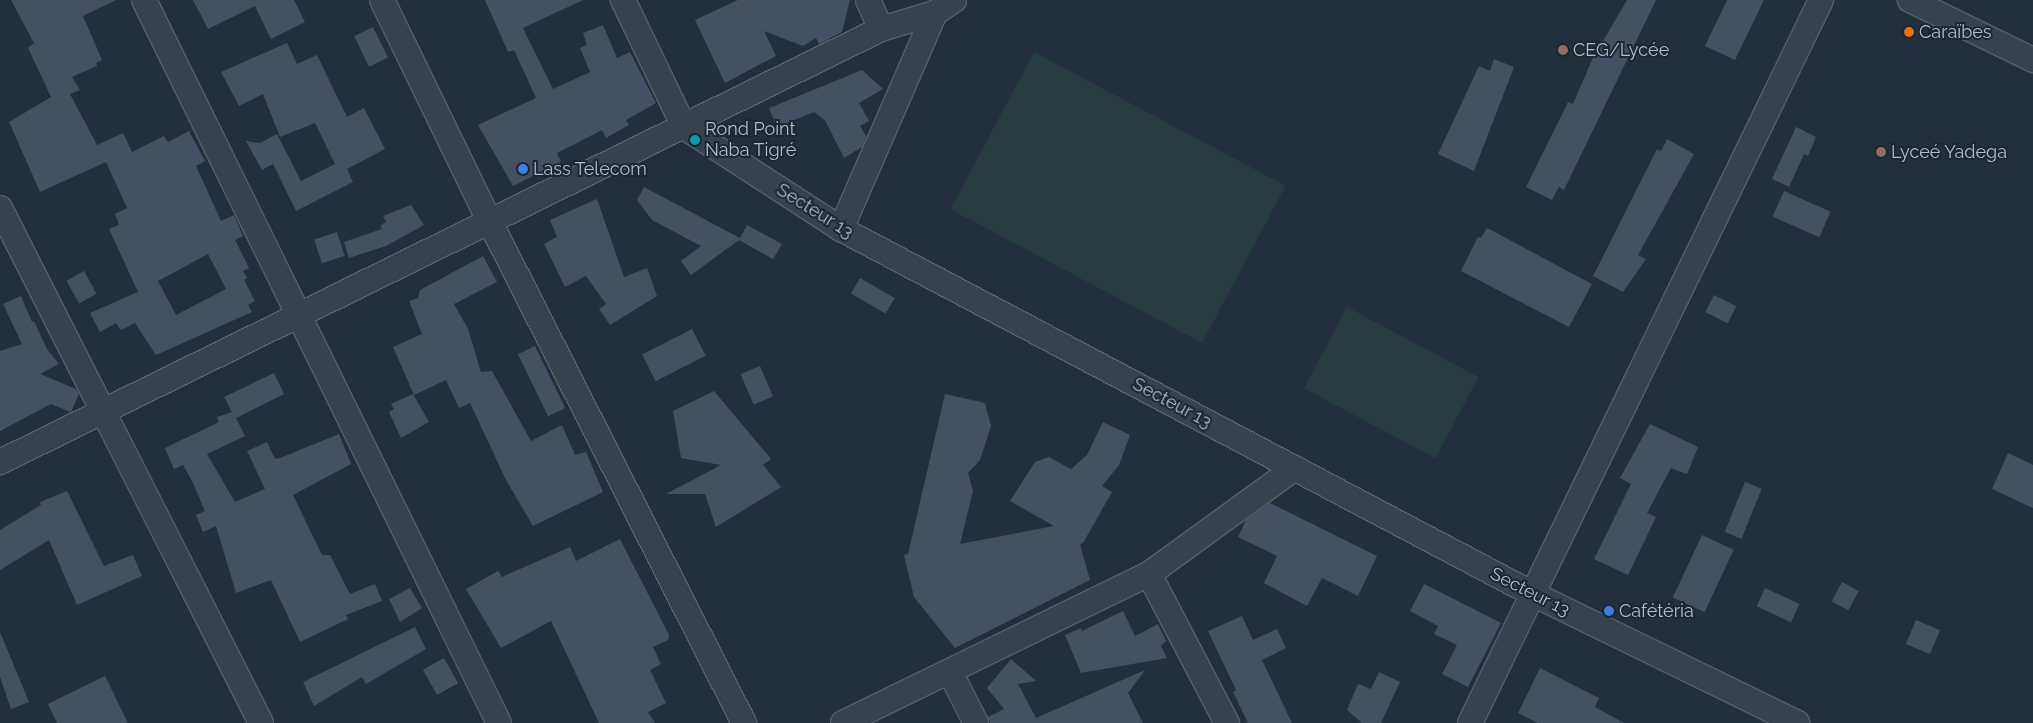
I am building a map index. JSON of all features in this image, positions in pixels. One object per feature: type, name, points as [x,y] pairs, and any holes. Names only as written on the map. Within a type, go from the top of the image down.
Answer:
[{"type":"street","points":[[144,0],[499,723]]},
{"type":"street","points":[[382,0],[490,222],[744,723]]},
{"type":"street","points":[[623,0],[684,127]]},
{"type":"street","points":[[868,0],[881,29]]},
{"type":"street","points":[[1470,723],[1821,0]]},
{"type":"street","points":[[1910,0],[2033,60]]},
{"type":"street","points":[[0,462],[299,317],[881,29],[944,6]]},
{"type":"street","points":[[841,229],[944,6]]},
{"type":"street","name":"Secteur 13","points":[[684,127],[841,229],[1534,594],[1797,723]]},
{"type":"street","points":[[0,208],[101,413],[261,723]]},
{"type":"street","points":[[843,723],[1149,574],[1295,468]]},
{"type":"street","points":[[1149,574],[1228,723]]},
{"type":"street","points":[[950,672],[976,723]]},
{"type":"green space","points":[[1034,52],[1286,186],[1202,343],[950,209]]},
{"type":"green space","points":[[1347,307],[1479,377],[1435,458],[1304,388]]},
{"type":"building","points":[[11,0],[116,0],[83,16],[102,60],[96,63],[97,66],[72,77],[80,90],[70,94],[97,145],[123,133],[132,152],[164,136],[168,142],[189,131],[205,161],[196,166],[221,221],[234,215],[243,236],[235,240],[249,268],[243,271],[247,278],[244,280],[255,301],[248,305],[252,312],[156,355],[135,323],[121,330],[116,323],[100,332],[90,313],[138,292],[109,229],[119,225],[115,214],[127,208],[106,162],[40,192],[9,122],[51,97],[28,48],[34,43]],"holes":[[[208,254],[226,289],[176,315],[158,281]]]},
{"type":"building","points":[[193,0],[294,0],[305,22],[271,39],[255,6],[208,29]]},
{"type":"building","points":[[485,0],[583,0],[523,28],[553,89],[590,72],[580,48],[587,45],[583,33],[603,25],[617,58],[630,52],[656,103],[626,120],[629,125],[606,138],[602,130],[557,153],[561,162],[513,186],[478,125],[536,98],[514,50],[508,52]]},
{"type":"building","points":[[738,0],[850,0],[842,32],[819,44],[816,38],[803,46],[764,31],[776,56],[725,83],[695,20]]},
{"type":"building","points":[[1627,0],[1656,0],[1564,190],[1559,187],[1552,200],[1526,187],[1568,102],[1573,104],[1592,60]]},
{"type":"building","points":[[1727,0],[1764,0],[1735,60],[1705,46]]},
{"type":"building","points":[[373,27],[388,58],[369,67],[354,36]]},
{"type":"building","points":[[287,43],[297,64],[317,55],[347,117],[364,108],[385,149],[347,169],[353,182],[296,211],[273,164],[262,170],[246,141],[260,143],[277,134],[301,181],[335,164],[315,123],[280,137],[263,94],[239,106],[221,72]]},
{"type":"building","points":[[1494,59],[1514,67],[1474,171],[1438,154],[1479,66],[1490,71]]},
{"type":"building","points":[[862,70],[883,89],[859,103],[869,121],[860,126],[866,136],[862,147],[844,158],[825,120],[814,112],[777,127],[769,108]]},
{"type":"building","points":[[1796,127],[1816,137],[1808,156],[1804,154],[1789,187],[1772,179]]},
{"type":"building","points":[[1667,139],[1694,154],[1638,255],[1646,259],[1623,292],[1593,276],[1657,149],[1661,151]]},
{"type":"building","points":[[644,187],[740,238],[747,225],[782,244],[773,259],[739,240],[691,275],[681,261],[701,246],[652,220],[637,200]]},
{"type":"building","points":[[1784,191],[1831,212],[1819,237],[1773,217]]},
{"type":"building","points":[[597,199],[624,277],[647,268],[657,296],[610,325],[599,309],[606,304],[586,276],[565,287],[544,244],[557,237],[550,220]]},
{"type":"building","points":[[411,205],[424,225],[386,246],[349,258],[344,242],[382,229],[380,226],[386,222],[383,216]]},
{"type":"building","points":[[1487,228],[1592,284],[1569,327],[1461,271],[1478,237],[1481,238]]},
{"type":"building","points":[[337,232],[345,256],[322,263],[314,239]]},
{"type":"building","points":[[483,256],[497,282],[454,304],[468,329],[481,372],[492,371],[531,441],[562,425],[575,455],[586,452],[603,492],[533,526],[506,480],[470,403],[459,408],[446,380],[414,395],[393,347],[422,334],[409,301],[418,298],[420,290]]},
{"type":"building","points":[[84,271],[97,294],[79,303],[67,281]]},
{"type":"building","points":[[860,278],[895,298],[886,314],[851,294]]},
{"type":"building","points":[[1714,295],[1736,306],[1728,323],[1705,312]]},
{"type":"building","points":[[21,296],[32,322],[34,321],[47,349],[59,364],[40,374],[76,389],[79,394],[71,412],[51,404],[0,431],[0,351],[22,344],[3,304]]},
{"type":"building","points":[[692,329],[706,356],[656,381],[642,354]]},
{"type":"building","points":[[535,346],[565,408],[548,416],[518,354]]},
{"type":"building","points":[[760,366],[773,396],[754,405],[741,374]]},
{"type":"building","points":[[274,373],[284,394],[236,418],[245,436],[207,454],[235,502],[265,489],[247,451],[267,442],[275,459],[339,434],[351,464],[293,495],[322,555],[330,555],[350,594],[375,584],[382,601],[346,615],[348,619],[300,642],[271,580],[236,593],[216,526],[203,532],[196,515],[205,511],[192,481],[183,465],[174,469],[165,448],[219,422],[217,417],[232,412],[224,397]]},
{"type":"building","points":[[714,391],[771,459],[763,465],[781,487],[716,527],[705,494],[666,494],[721,465],[681,458],[673,411]]},
{"type":"building","points":[[413,394],[429,422],[401,438],[389,412],[394,409],[391,404]]},
{"type":"building","points":[[945,394],[985,403],[991,426],[980,460],[968,473],[973,491],[960,544],[1054,526],[1010,501],[1035,462],[1049,457],[1071,469],[1087,455],[1103,422],[1130,435],[1119,465],[1102,486],[1112,492],[1083,543],[1080,544],[1090,580],[955,648],[914,597],[904,555],[908,554]]},
{"type":"building","points":[[1650,424],[1698,447],[1687,474],[1671,468],[1647,513],[1656,517],[1628,575],[1594,559],[1631,484],[1620,478]]},
{"type":"building","points":[[2008,453],[2033,465],[2033,508],[1992,489]]},
{"type":"building","points":[[1745,482],[1762,489],[1741,539],[1725,532]]},
{"type":"building","points":[[67,491],[104,566],[133,555],[142,576],[77,605],[49,540],[0,570],[0,530],[41,505],[40,502]]},
{"type":"building","points":[[1270,503],[1377,556],[1358,596],[1322,578],[1307,606],[1264,583],[1277,556],[1238,537],[1246,520]]},
{"type":"building","points":[[1702,535],[1734,550],[1705,612],[1673,598]]},
{"type":"building","points":[[620,539],[669,635],[668,640],[653,647],[661,664],[650,670],[666,703],[648,712],[655,723],[599,723],[551,621],[501,648],[466,589],[498,571],[502,577],[570,547],[576,561]]},
{"type":"building","points":[[1842,582],[1859,591],[1848,610],[1832,601]]},
{"type":"building","points":[[1424,584],[1501,623],[1468,687],[1442,674],[1457,645],[1434,634],[1438,626],[1410,611]]},
{"type":"building","points":[[410,588],[422,608],[400,622],[389,599]]},
{"type":"building","points":[[1765,588],[1799,604],[1791,622],[1757,606]]},
{"type":"building","points":[[1123,611],[1135,636],[1158,624],[1166,641],[1161,646],[1167,658],[1081,673],[1065,635],[1081,628],[1082,631]]},
{"type":"building","points":[[1242,616],[1253,640],[1277,629],[1286,648],[1262,660],[1292,723],[1248,723],[1233,692],[1236,690],[1208,631]]},
{"type":"building","points":[[1916,620],[1940,630],[1930,654],[1906,644]]},
{"type":"building","points":[[415,627],[426,649],[366,684],[362,677],[314,706],[303,682]]},
{"type":"building","points":[[0,632],[29,702],[11,709],[0,677]]},
{"type":"building","points":[[444,658],[458,683],[437,695],[423,670]]},
{"type":"building","points":[[1011,659],[1036,681],[1018,684],[1036,718],[1145,670],[1128,693],[1143,723],[990,723],[988,717],[1004,709],[987,688]]},
{"type":"building","points":[[1540,668],[1599,698],[1595,707],[1624,723],[1538,723],[1518,713]]},
{"type":"building","points":[[1379,672],[1400,682],[1381,723],[1362,723],[1347,710],[1358,684],[1371,689]]},
{"type":"building","points":[[105,676],[128,723],[57,723],[48,704]]},
{"type":"place","name":"Caraïbes","points":[[1909,32]]},
{"type":"place","name":"CEG/Lycée","points":[[1563,50]]},
{"type":"place","name":"Rond Point Naba Tigré","points":[[695,140]]},
{"type":"place","name":"Lyceé Yadega","points":[[1881,152]]},
{"type":"place","name":"Lass Telecom","points":[[523,169]]},
{"type":"place","name":"Cafétéria","points":[[1609,611]]}]
